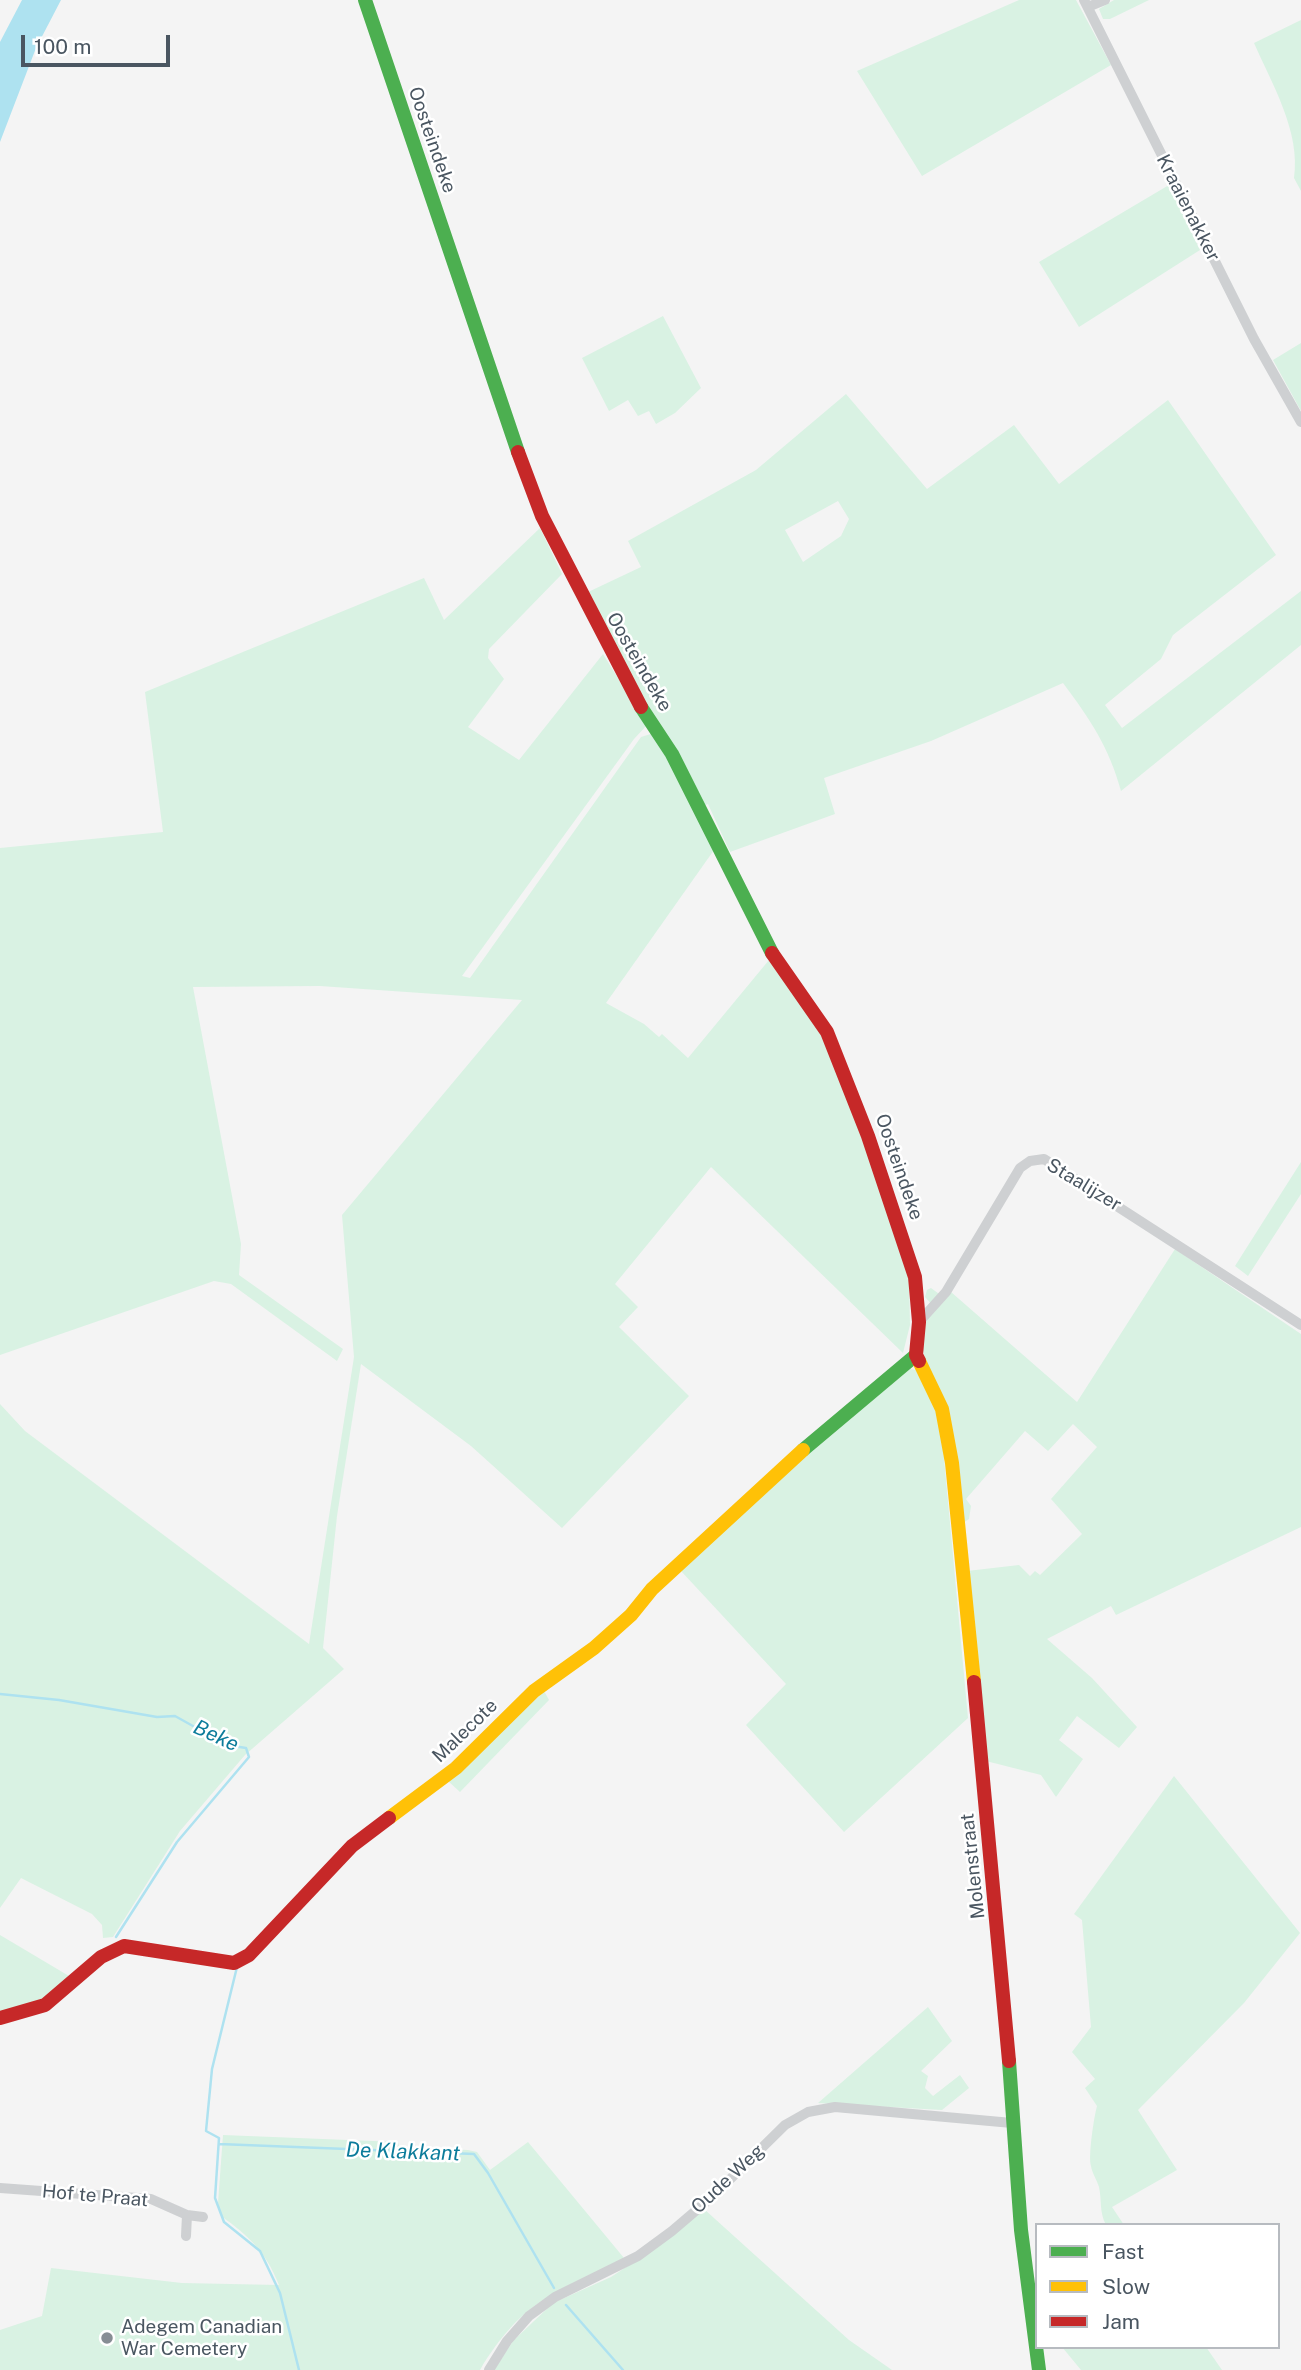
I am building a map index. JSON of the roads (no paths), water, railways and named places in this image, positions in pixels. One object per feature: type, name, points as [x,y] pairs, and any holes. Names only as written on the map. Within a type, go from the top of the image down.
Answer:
[{"type":"street","name":"Oosteindeke","points":[[365,0],[505,416],[542,516],[640,705],[672,754],[767,945],[827,1032],[868,1136],[915,1277],[919,1359]]},
{"type":"street","name":"Kraaienakker","points":[[1105,0],[1086,4],[1254,339],[1301,422]]},
{"type":"street","name":"Staalijzer","points":[[919,1322],[946,1292],[1020,1168],[1030,1161],[1044,1159],[1301,1325]]},
{"type":"street","name":"Malecote","points":[[0,2018],[45,2005],[101,1957],[124,1946],[234,1962],[249,1955],[352,1846],[456,1768],[534,1691],[631,1615],[652,1589],[789,1462],[919,1359]]},
{"type":"street","name":"Molenstraat","points":[[919,1359],[942,1409],[952,1463],[1001,1950],[1021,2230],[1035,2333]]},
{"type":"street","name":"Oude Weg","points":[[489,2370],[529,2316],[555,2297],[638,2256],[713,2196],[785,2125],[808,2112],[835,2108],[1012,2123]]},
{"type":"street","name":"Hof te Praat","points":[[0,2188],[151,2199],[187,2215],[203,2217]]},
{"type":"street","points":[[186,2236],[187,2215]]},
{"type":"street","name":"Molenstraat","points":[[1037,2349],[1040,2370]]},
{"type":"water","points":[[22,0],[61,0],[36,48],[0,142],[0,42]]},
{"type":"waterway","name":"Beke","points":[[0,1694],[59,1700],[157,1717],[175,1716],[227,1745],[246,1748],[249,1757],[177,1842],[116,1937]]},
{"type":"waterway","name":"Beke","points":[[237,1967],[212,2069],[206,2131],[219,2138],[215,2198],[224,2222],[260,2251],[280,2293],[299,2370]]},
{"type":"waterway","name":"De Klakkant","points":[[219,2144],[474,2154],[488,2173],[554,2288]]},
{"type":"waterway","name":"De Klakkant","points":[[566,2305],[623,2370]]},
{"type":"place","name":"Adegem Canadian War Cemetery","points":[[107,2338]]}]
